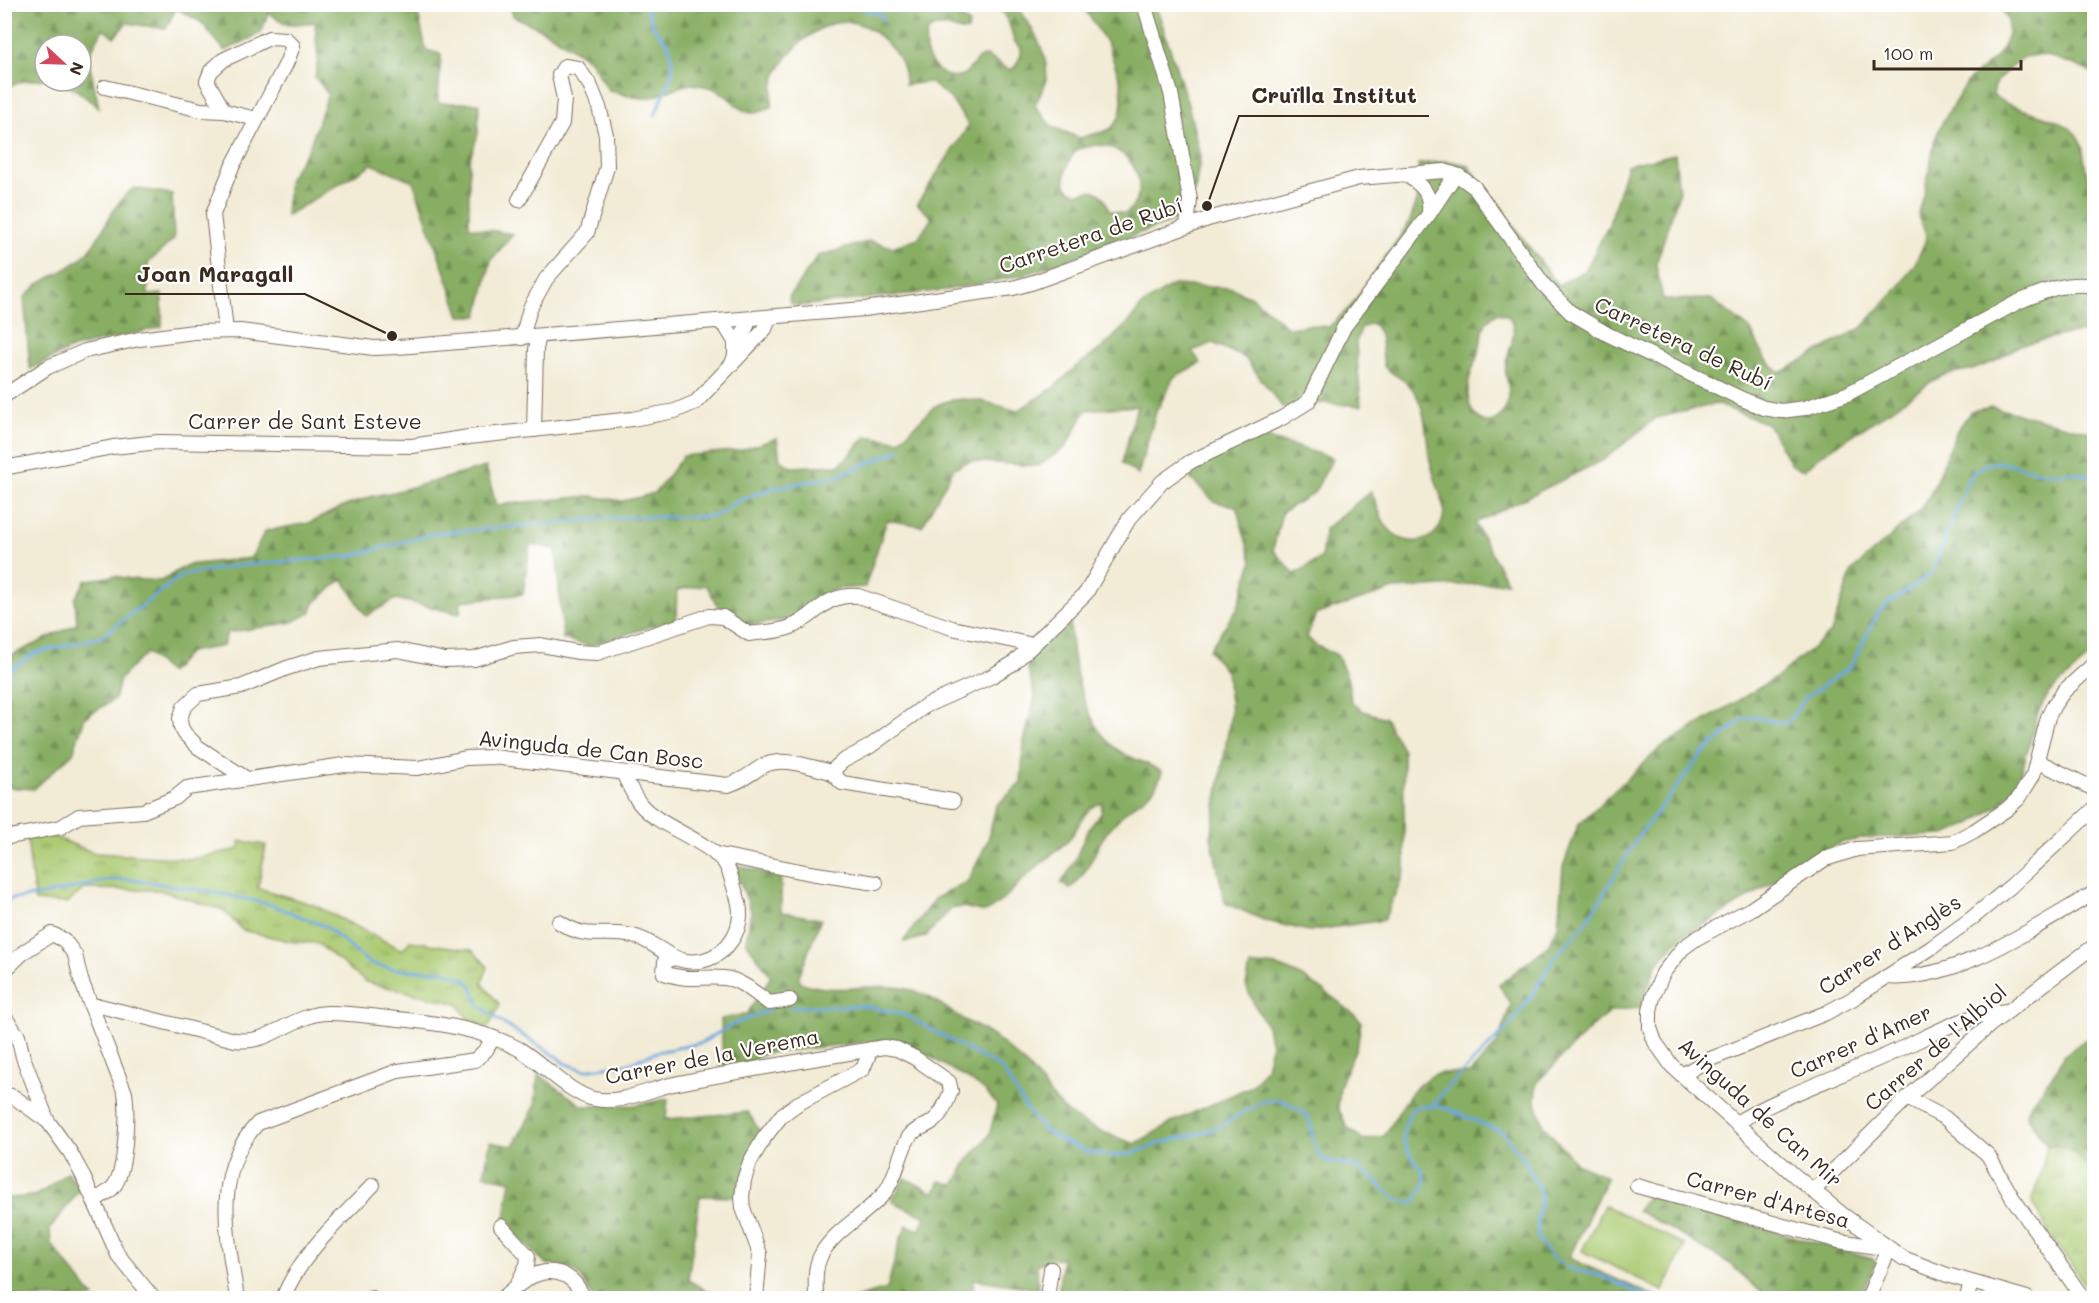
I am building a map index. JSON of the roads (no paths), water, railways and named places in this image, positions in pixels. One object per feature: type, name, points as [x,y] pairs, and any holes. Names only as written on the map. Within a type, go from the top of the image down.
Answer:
[{"type":"street","points":[[1144,4],[1171,93],[1190,200],[1195,210],[1208,219]]},
{"type":"street","points":[[224,111],[207,81],[211,71],[223,60],[269,38],[286,39],[293,46],[231,169],[213,214],[226,331]]},
{"type":"street","points":[[519,200],[562,123],[564,99],[559,75],[565,66],[578,68],[590,85],[599,107],[606,135],[606,173],[586,233],[546,279],[530,308],[522,338]]},
{"type":"street","points":[[105,87],[201,110],[224,111],[256,119]]},
{"type":"street","points":[[831,772],[843,761],[869,747],[925,706],[990,677],[1012,664],[1086,593],[1129,519],[1162,482],[1190,462],[1282,418],[1308,402],[1344,327],[1429,214],[1430,204],[1438,183],[1417,183],[1405,174]]},
{"type":"street","name":"Carretera de Rubí","points":[[4,396],[48,367],[85,351],[139,339],[194,332],[240,331],[374,348],[864,309],[1013,288],[1208,219],[1359,178],[1405,174],[1438,183],[1474,188],[1544,285],[1570,312],[1607,334],[1742,399],[1764,408],[1781,411],[1805,408],[1847,394],[2016,303],[2045,290],[2081,283],[2094,286]]},
{"type":"street","points":[[1187,226],[1190,200]]},
{"type":"street","points":[[735,348],[747,326],[759,318]]},
{"type":"street","name":"Carrer de Sant Esteve","points":[[4,468],[113,447],[159,442],[412,446],[632,419],[675,411],[696,402],[765,329],[759,318]]},
{"type":"street","points":[[718,321],[726,327],[735,342],[735,356],[732,364]]},
{"type":"street","points":[[534,430],[536,350],[539,336]]},
{"type":"street","points":[[247,779],[198,747],[185,734],[180,727],[184,706],[198,694],[242,687],[287,668],[319,658],[398,650],[446,660],[474,659],[514,647],[541,645],[577,652],[597,653],[710,616],[723,617],[749,634],[789,628],[841,595],[858,596],[952,628],[1033,645]]},
{"type":"street","name":"Avinguda de Can Mir","points":[[2027,1299],[1916,1264],[1889,1249],[1814,1191],[1682,1075],[1660,1051],[1649,1021],[1653,997],[1663,973],[1683,948],[1750,909],[1825,860],[1857,849],[1943,843],[1965,837],[2014,803],[2028,784],[2037,761],[2048,717],[2054,705],[2064,691],[2094,664]]},
{"type":"street","name":"Avinguda de Can Bosc","points":[[4,838],[61,827],[79,816],[143,811],[175,798],[187,788],[344,765],[418,768],[466,758],[493,757],[728,785],[746,779],[761,767],[783,761],[831,772],[842,783],[953,801]]},
{"type":"street","points":[[2037,761],[2094,789]]},
{"type":"street","points":[[559,922],[573,931],[587,935],[603,933],[634,936],[646,940],[675,958],[693,962],[709,960],[722,952],[732,940],[739,926],[740,906],[725,862],[641,806],[622,773]]},
{"type":"street","name":"Carrer d'Anglès","points":[[1682,1075],[1727,1052],[1837,1008],[1886,977],[1971,919],[2011,886],[2094,809]]},
{"type":"street","points":[[713,854],[876,883]]},
{"type":"street","points":[[1886,977],[1908,978],[1972,959],[2094,893]]},
{"type":"street","points":[[4,971],[25,951],[52,934],[64,940],[75,955],[91,1006],[125,1093],[126,1103],[127,1122],[120,1172],[114,1186],[95,1200]]},
{"type":"street","name":"Carrer de l'Albiol","points":[[1814,1191],[1907,1098],[2007,1011],[2043,987],[2094,946]]},
{"type":"street","points":[[675,958],[665,961],[664,973],[680,979],[726,978],[748,988],[769,1003],[790,1000]]},
{"type":"street","name":"Carrer de la Verema","points":[[91,1006],[100,1006],[235,1040],[249,1041],[267,1036],[308,1016],[328,1012],[432,1023],[468,1030],[519,1050],[569,1087],[593,1099],[613,1100],[672,1084],[871,1049],[884,1047],[897,1049],[915,1058],[948,1082],[951,1091],[944,1108],[932,1122],[919,1127],[909,1136],[887,1190],[868,1210],[831,1241],[819,1258],[815,1276],[816,1299]]},
{"type":"street","name":"Carrer d'Amer","points":[[1736,1123],[1768,1106],[1889,1054],[1931,1033],[1974,1016],[2007,1011]]},
{"type":"street","points":[[4,1016],[18,1036],[22,1057],[47,1120],[70,1152],[95,1200],[118,1255],[153,1299]]},
{"type":"street","points":[[237,1299],[225,1208],[227,1184],[244,1137],[258,1123],[398,1071],[475,1060],[486,1050],[493,1038]]},
{"type":"street","points":[[756,1299],[760,1254],[743,1208],[742,1197],[744,1180],[750,1162],[764,1138],[782,1115],[797,1104],[863,1069],[871,1049]]},
{"type":"street","points":[[4,1094],[14,1097],[47,1120]]},
{"type":"street","points":[[1907,1098],[1945,1118],[1988,1155],[2013,1197],[2083,1299]]},
{"type":"street","points":[[283,1299],[300,1265],[322,1238],[373,1185]]},
{"type":"street","name":"Carrer d'Artesa","points":[[1637,1186],[1839,1241],[1889,1249]]},
{"type":"street","points":[[501,1226],[528,1256],[527,1265],[517,1285]]},
{"type":"street","points":[[1868,1299],[1889,1249]]},
{"type":"street","points":[[1047,1299],[1051,1269]]},
{"type":"street","points":[[502,1299],[517,1285],[543,1272],[557,1272],[574,1282],[583,1299]]},
{"type":"street","points":[[1967,1299],[1971,1282]]},
{"type":"waterway","points":[[645,4],[654,27],[668,45],[673,63],[669,81],[655,115]]},
{"type":"waterway","points":[[851,4],[880,14],[883,20]]},
{"type":"waterway","points":[[4,674],[35,653],[101,637],[182,575],[235,566],[351,556],[437,533],[626,517],[708,517],[719,514],[738,501],[773,488],[835,477],[900,450]]},
{"type":"waterway","points":[[1432,1106],[1511,1024],[1531,997],[1555,956],[1581,929],[1593,912],[1639,835],[1703,753],[1742,720],[1762,718],[1777,723],[1788,722],[1806,697],[1850,667],[1878,613],[1932,572],[1967,483],[1975,472],[1984,465],[2004,463],[2048,473],[2076,473],[2094,477]]},
{"type":"waterway","points":[[4,900],[126,879],[208,891],[269,904],[327,927],[369,963],[399,970],[444,971],[463,978],[471,985],[479,1005],[564,1063],[584,1070],[627,1064],[657,1052],[701,1043],[730,1026],[771,1009]]},
{"type":"waterway","points":[[790,1007],[864,1006],[905,1015],[1001,1068],[1029,1113],[1043,1129],[1060,1140],[1090,1153],[1115,1156],[1131,1154],[1161,1143],[1212,1130],[1260,1103],[1281,1100],[1308,1117],[1316,1150],[1323,1159],[1359,1169],[1391,1195],[1405,1202],[1413,1203],[1424,1187],[1425,1176],[1405,1145],[1403,1138],[1406,1121],[1412,1109],[1421,1106],[1443,1107],[1502,1132],[1524,1159],[1541,1193],[1537,1229],[1539,1241],[1553,1258],[1571,1269],[1601,1276],[1652,1298]]},
{"type":"place","name":"Cruïlla Institut","points":[[1207,206]]},
{"type":"place","name":"Joan Maragall","points":[[392,336]]}]
